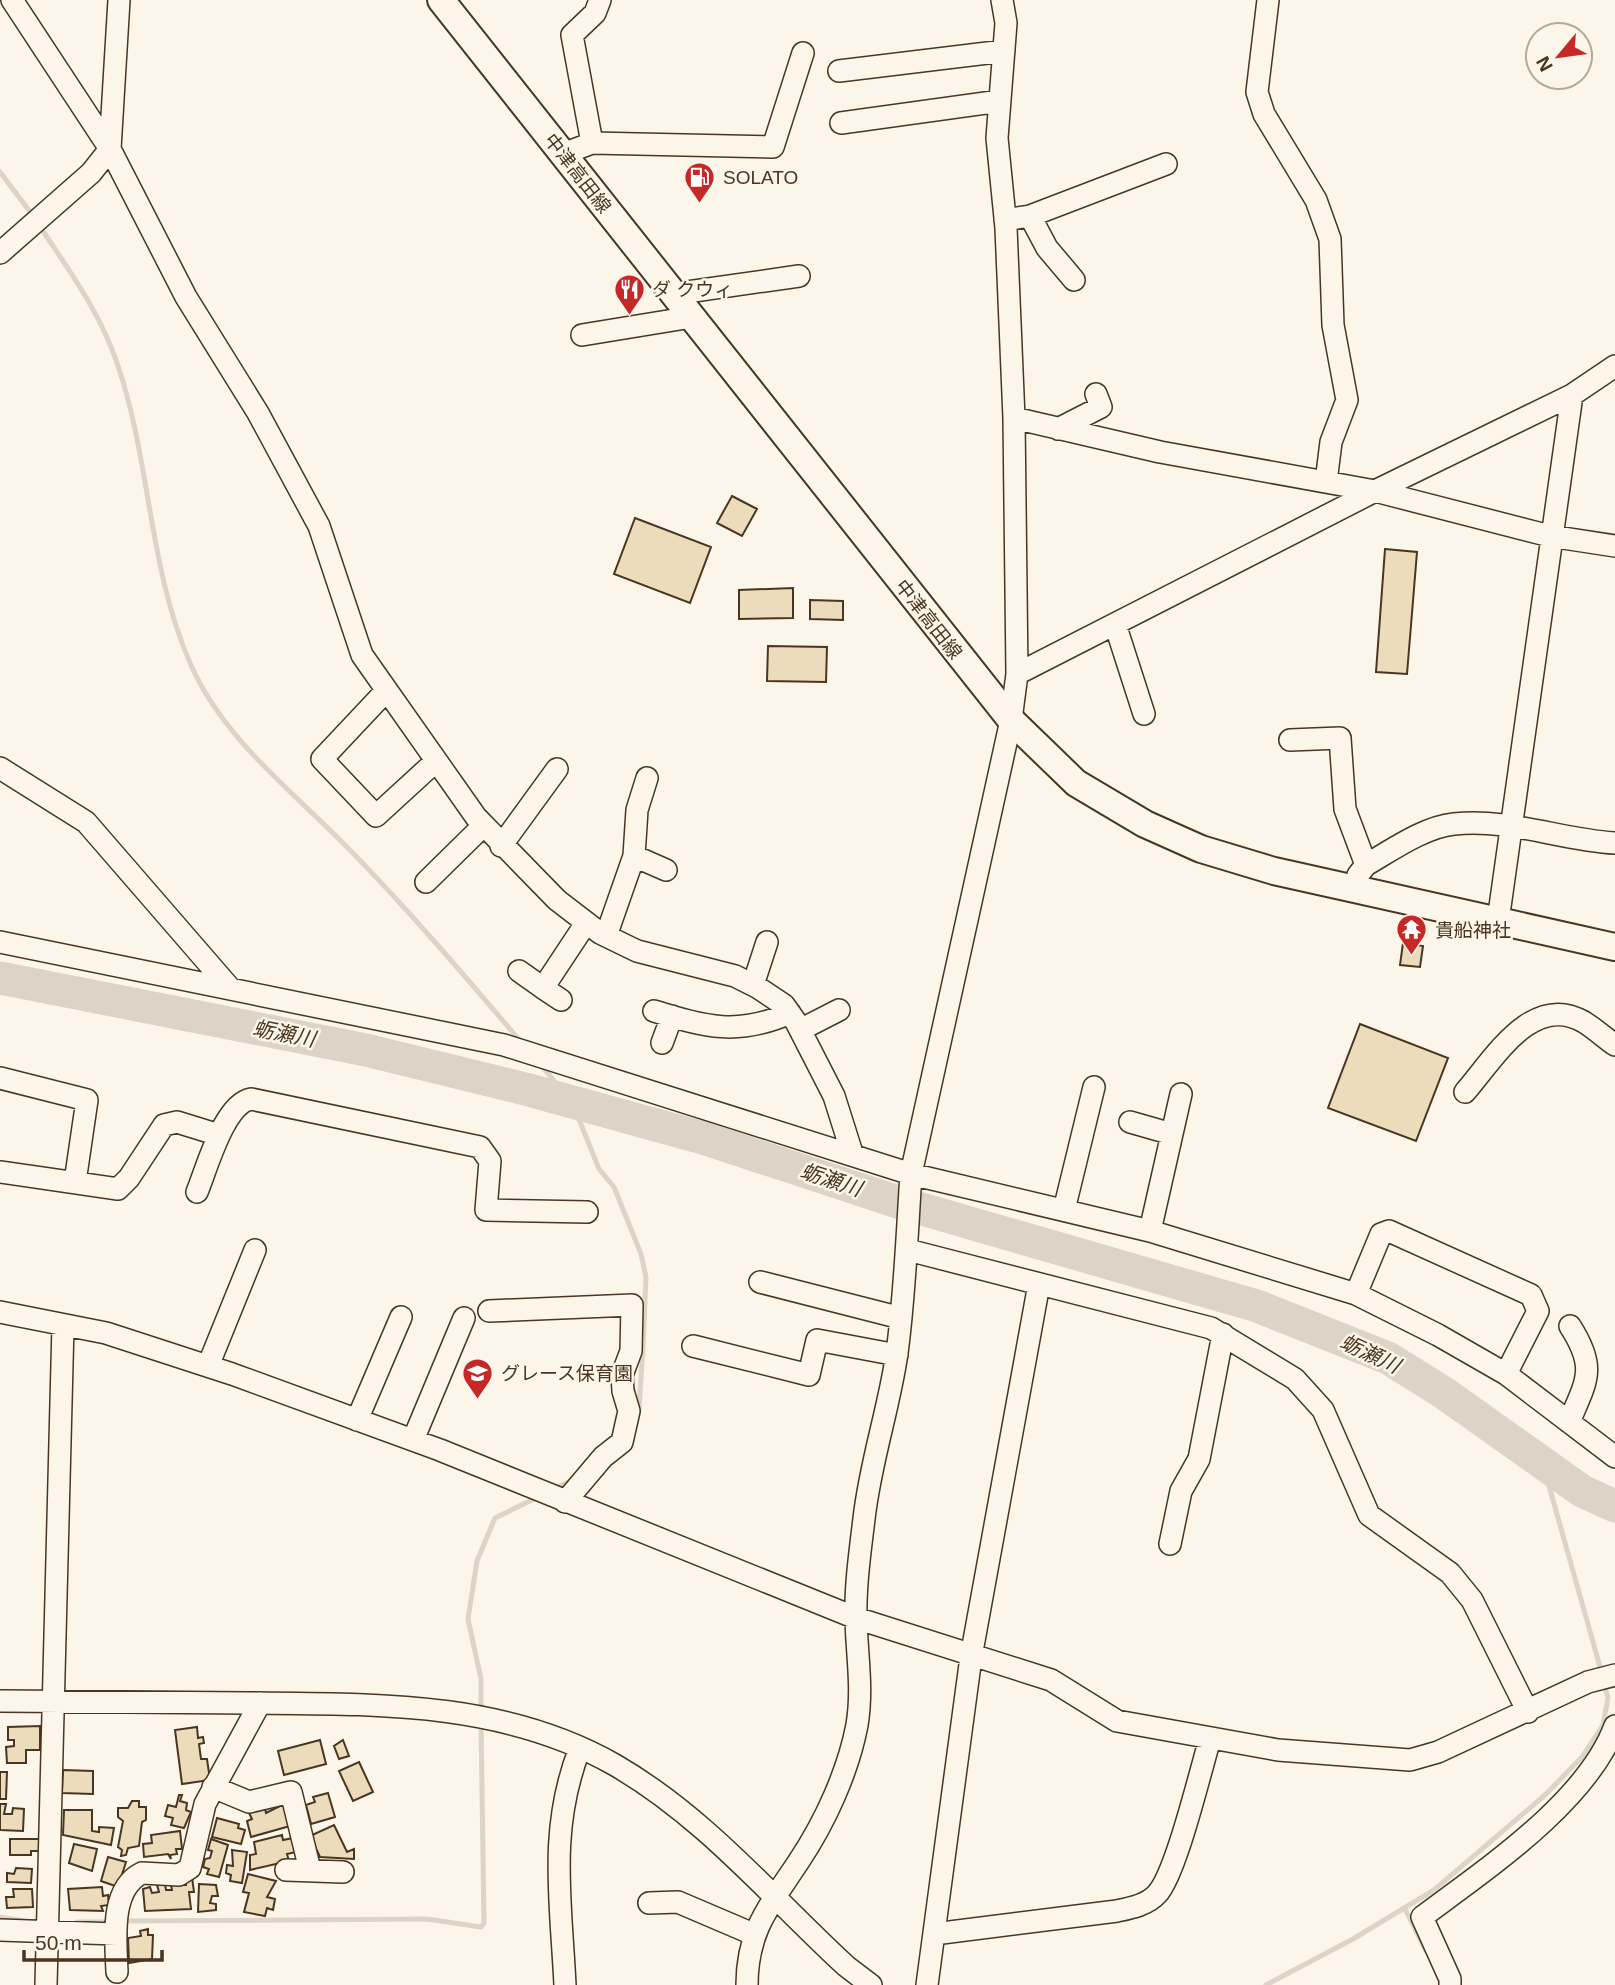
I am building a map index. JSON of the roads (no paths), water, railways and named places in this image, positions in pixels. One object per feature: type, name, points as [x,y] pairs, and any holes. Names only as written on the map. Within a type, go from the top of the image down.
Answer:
[{"type":"main road","name":"中津高田線","points":[[442,0],[1011,720],[1076,783],[1145,824],[1201,849],[1274,871],[1615,947]]},
{"type":"street","points":[[12,0],[110,149],[186,298],[258,413],[319,526],[355,638],[386,691],[483,826],[501,846],[586,923],[606,936],[637,951],[735,976],[784,1005],[834,1096],[852,1153]]},
{"type":"street","points":[[0,253],[91,173],[110,149],[119,0]]},
{"type":"street","points":[[592,144],[572,35],[595,13],[600,0]]},
{"type":"street","points":[[747,1985],[753,1934],[773,1895],[799,1860],[824,1815],[838,1785],[857,1726],[861,1681],[856,1618],[864,1517],[897,1354],[908,1245],[911,1177],[1011,720],[1017,674],[1014,418],[1005,220],[997,138],[1006,23],[1002,0]]},
{"type":"street","points":[[1268,0],[1257,92],[1264,114],[1316,200],[1330,239],[1333,325],[1347,400],[1331,442],[1326,482]]},
{"type":"street","points":[[839,71],[1004,51]]},
{"type":"street","points":[[563,155],[592,144],[773,147],[803,53]]},
{"type":"street","points":[[841,123],[1000,101]]},
{"type":"street","points":[[1005,220],[1030,216],[1166,164]]},
{"type":"street","points":[[1030,216],[1047,248],[1073,280]]},
{"type":"street","points":[[673,294],[799,276]]},
{"type":"street","points":[[582,335],[692,317]]},
{"type":"street","points":[[1017,674],[1375,491],[1572,395],[1615,366]]},
{"type":"street","points":[[1058,429],[1101,407],[1096,394]]},
{"type":"street","points":[[1498,921],[1550,536],[1572,395]]},
{"type":"street","points":[[1014,418],[1160,452],[1375,491],[1550,536],[1615,546]]},
{"type":"street","points":[[1115,624],[1144,714]]},
{"type":"street","points":[[386,691],[322,759],[376,816],[436,761]]},
{"type":"street","points":[[1290,740],[1340,738],[1345,809],[1366,865]]},
{"type":"street","points":[[0,768],[86,822],[229,987]]},
{"type":"street","points":[[501,846],[557,769]]},
{"type":"street","points":[[606,936],[634,856],[637,810],[648,778]]},
{"type":"street","points":[[1349,888],[1366,865],[1409,840],[1452,824],[1511,825],[1615,842]]},
{"type":"street","points":[[426,882],[483,826]]},
{"type":"street","points":[[634,856],[666,870]]},
{"type":"street","points":[[543,988],[586,923]]},
{"type":"street","points":[[0,942],[504,1045],[852,1153],[911,1177],[1150,1231],[1356,1294],[1438,1335],[1506,1374],[1615,1457]]},
{"type":"street","points":[[754,985],[767,942]]},
{"type":"street","points":[[519,971],[561,1000]]},
{"type":"street","points":[[662,1043],[663,1014],[718,1029],[769,1022],[795,1022],[839,1010]]},
{"type":"street","points":[[1465,1092],[1526,1023],[1541,1015],[1583,1021],[1615,1045]]},
{"type":"street","points":[[0,1078],[87,1100],[75,1182]]},
{"type":"street","points":[[1064,1210],[1094,1087]]},
{"type":"street","points":[[1150,1231],[1181,1094]]},
{"type":"street","points":[[197,1192],[219,1135],[236,1110],[251,1098],[480,1147],[490,1161],[486,1210],[587,1212]]},
{"type":"street","points":[[0,1172],[118,1189],[129,1178],[157,1131],[168,1123],[177,1122],[219,1135]]},
{"type":"street","points":[[1130,1122],[1172,1134]]},
{"type":"street","points":[[1356,1294],[1381,1234],[1389,1231],[1531,1295],[1538,1311],[1506,1374]]},
{"type":"street","points":[[908,1245],[1039,1284],[1210,1328],[1295,1379],[1323,1410],[1369,1515],[1450,1573],[1472,1600],[1528,1712]]},
{"type":"street","points":[[208,1366],[255,1250]]},
{"type":"street","points":[[760,1282],[901,1318]]},
{"type":"street","points":[[927,1985],[971,1657],[1039,1284]]},
{"type":"street","points":[[489,1311],[632,1305],[631,1351],[622,1375],[629,1411],[622,1442],[603,1457],[565,1502]]},
{"type":"street","points":[[0,1312],[106,1334],[208,1366],[413,1440],[856,1618],[1051,1681],[1117,1721],[1278,1750],[1410,1760],[1438,1752],[1588,1682],[1615,1675]]},
{"type":"street","points":[[357,1420],[401,1317]]},
{"type":"street","points":[[413,1440],[464,1318]]},
{"type":"street","points":[[46,1985],[64,1325]]},
{"type":"street","points":[[1569,1422],[1589,1377],[1588,1360],[1570,1326]]},
{"type":"street","points":[[1170,1544],[1181,1490],[1199,1459],[1223,1334]]},
{"type":"street","points":[[693,1346],[809,1375],[817,1340],[897,1354]]},
{"type":"street","points":[[0,1701],[383,1706],[464,1713],[515,1724],[580,1748],[616,1766],[683,1811],[846,1966],[871,1985]]},
{"type":"street","points":[[117,1972],[116,1934],[120,1903],[134,1877],[152,1873],[179,1875],[190,1868],[205,1804],[260,1703]]},
{"type":"street","points":[[1450,1982],[1422,1917],[1506,1855],[1557,1808],[1591,1766],[1615,1726]]},
{"type":"street","points":[[934,1934],[1117,1911],[1153,1898],[1168,1877],[1210,1739]]},
{"type":"street","points":[[565,1985],[558,1840],[566,1787],[580,1748]]},
{"type":"street","points":[[213,1787],[249,1802],[291,1792],[310,1870]]},
{"type":"street","points":[[286,1870],[343,1872]]},
{"type":"street","points":[[649,1903],[678,1902],[753,1934]]},
{"type":"street","points":[[0,1930],[47,1934],[116,1934]]},
{"type":"waterway","points":[[0,172],[34,217]]},
{"type":"waterway","points":[[39,225],[102,326],[117,363],[137,438],[166,591],[191,665],[205,691],[240,740],[391,893],[521,1042]]},
{"type":"waterway","name":"蛎瀬川","points":[[0,978],[366,1050],[529,1090],[703,1138],[901,1203],[1257,1306],[1388,1358],[1444,1393],[1582,1491],[1615,1506]]},
{"type":"waterway","points":[[539,1063],[572,1102],[599,1169],[614,1187],[641,1254],[646,1277],[643,1347],[639,1409],[631,1440]]},
{"type":"waterway","points":[[1542,1461],[1602,1674]]},
{"type":"waterway","points":[[553,1489],[573,1480]]},
{"type":"waterway","points":[[481,1713],[481,1679],[468,1619],[477,1561],[495,1518],[538,1497]]},
{"type":"waterway","points":[[1266,1985],[1353,1939],[1434,1890],[1545,1795],[1582,1757],[1603,1725],[1608,1698],[1604,1683]]},
{"type":"waterway","points":[[127,1921],[427,1919],[481,1927],[484,1923],[481,1723]]},
{"type":"waterway","points":[[1405,1909],[1426,1951]]},
{"type":"waterway","points":[[0,1917],[24,1921]]},
{"type":"waterway","points":[[77,1922],[109,1922]]},
{"type":"place","name":"SOLATO","points":[[700,204]]},
{"type":"place","name":"ダ クウィ","points":[[629,316]]},
{"type":"place","name":"貴船神社","points":[[1412,957]]},
{"type":"place","name":"グレース保育園","points":[[478,1400]]}]
